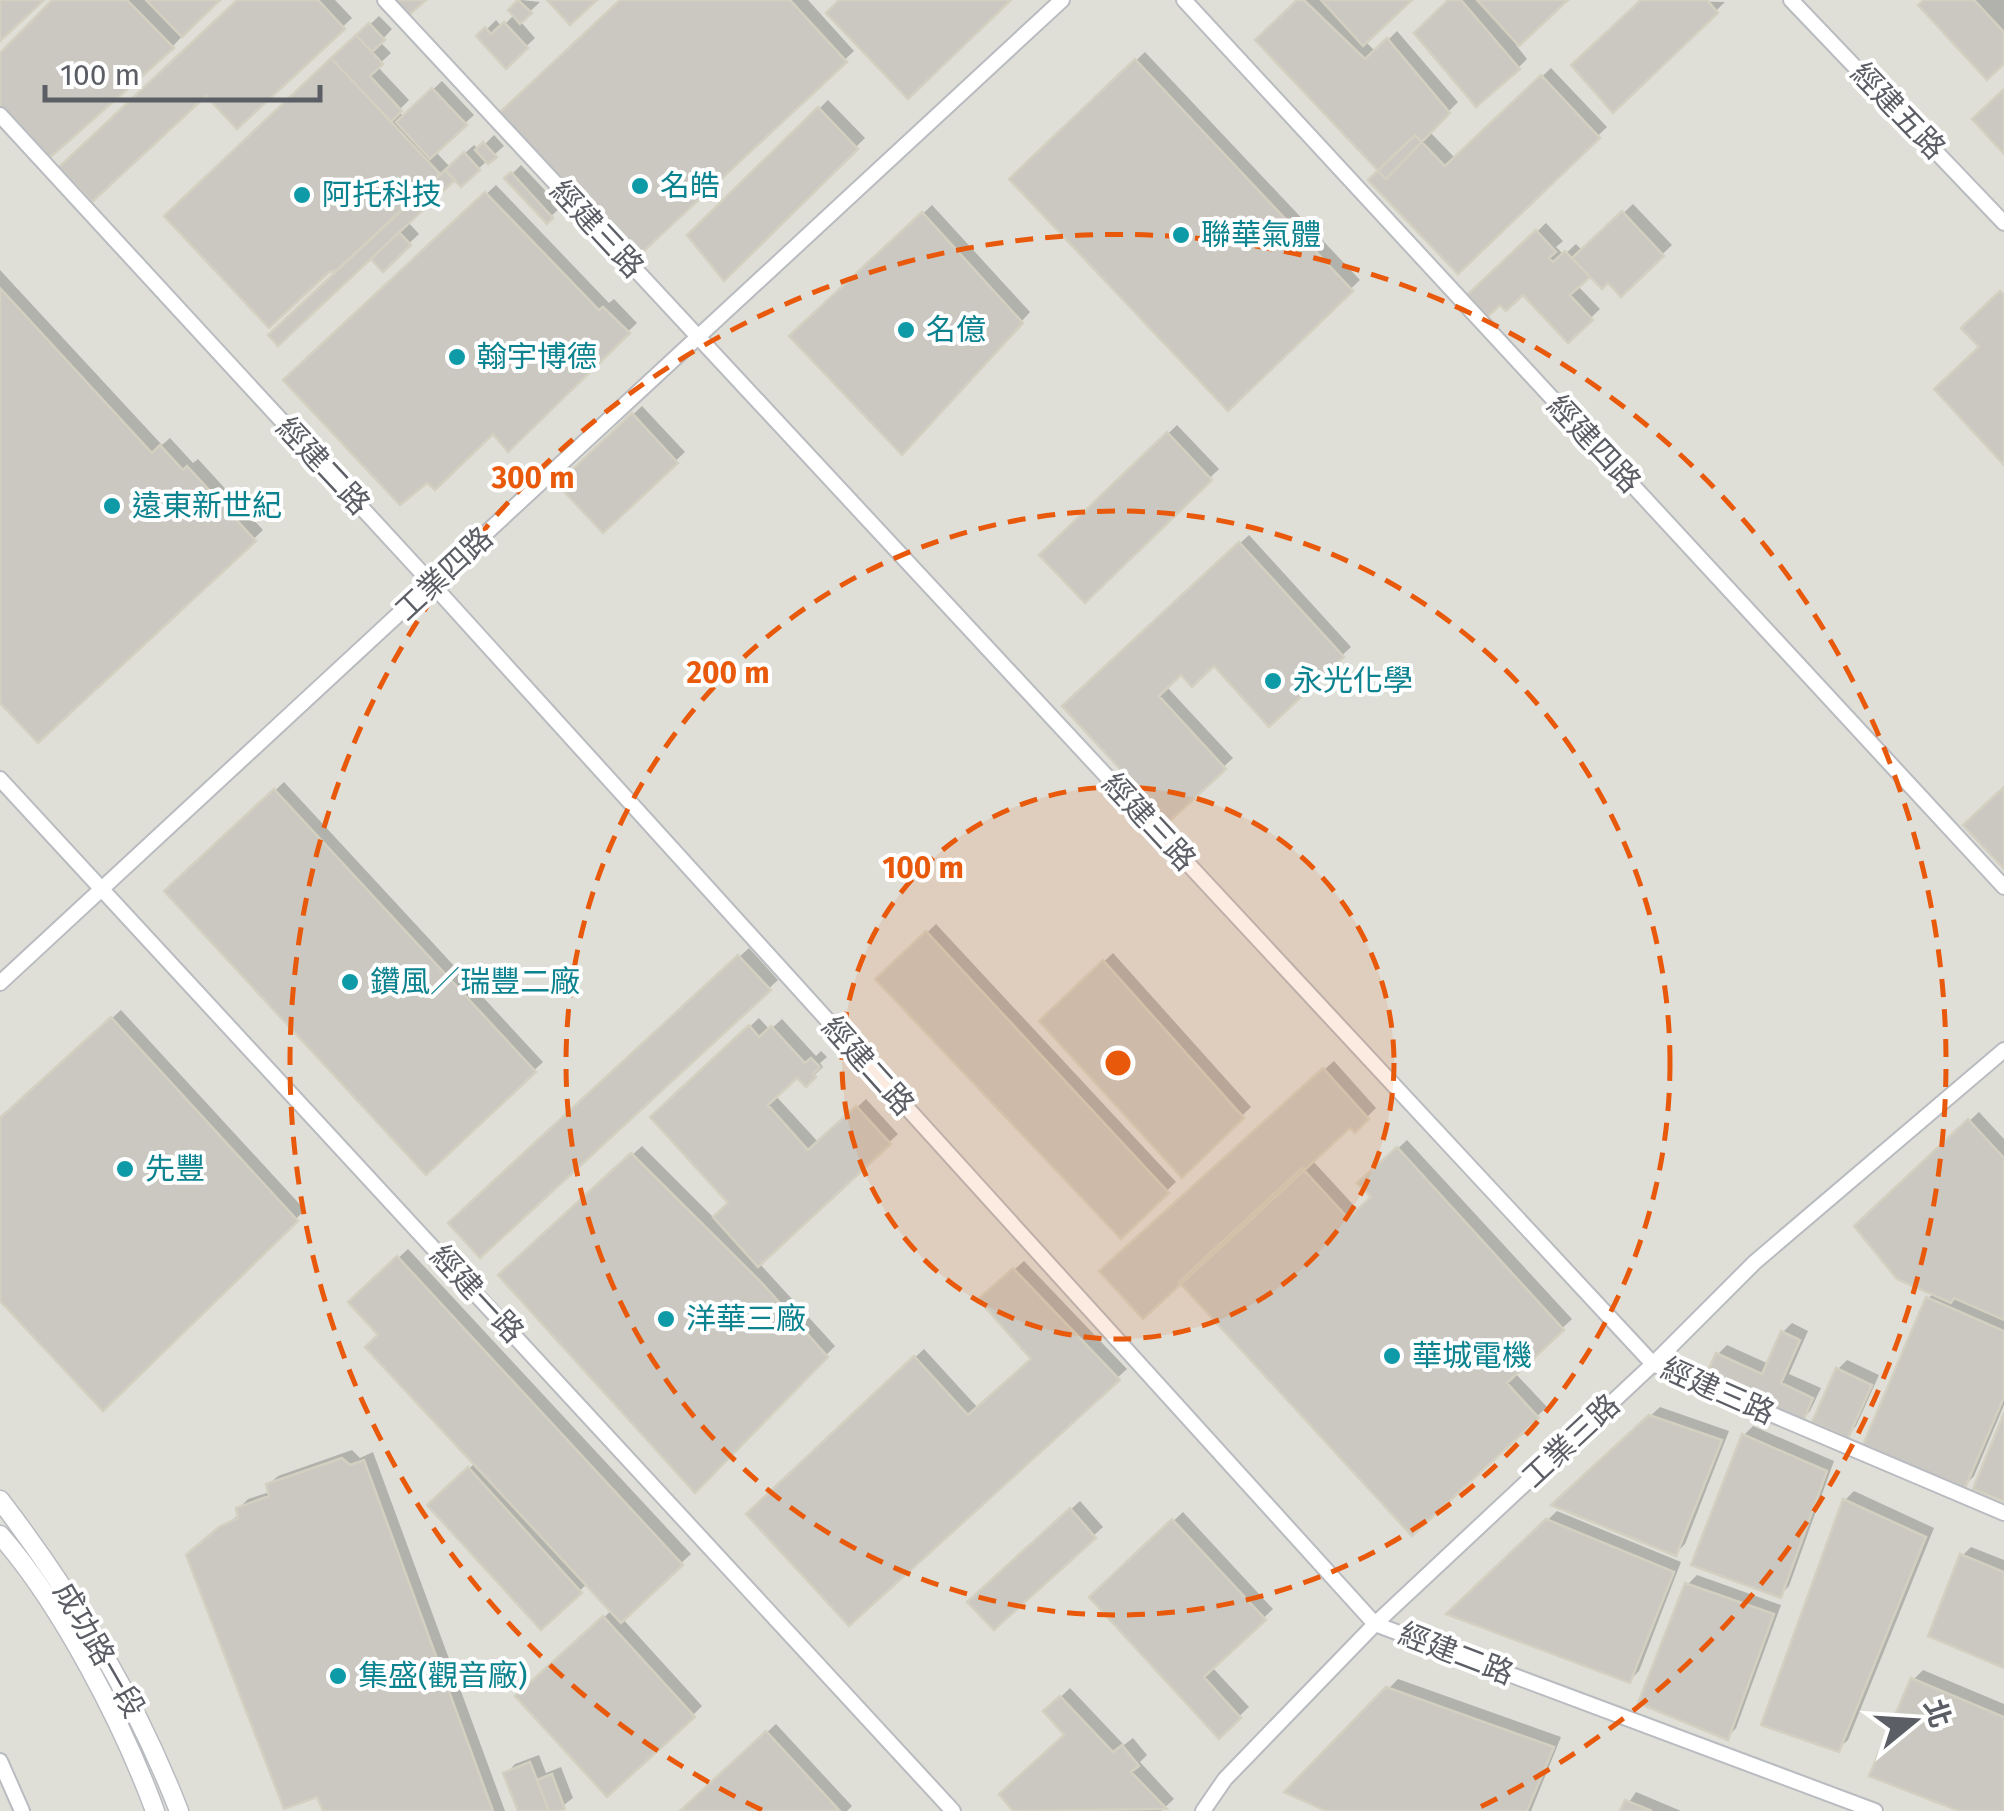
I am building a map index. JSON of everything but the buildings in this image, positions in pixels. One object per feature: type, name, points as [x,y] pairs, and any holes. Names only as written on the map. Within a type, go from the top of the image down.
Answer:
[{"type":"street","name":"經建三路","points":[[385,0],[1653,1364],[2004,1514]]},
{"type":"street","name":"工業四路","points":[[0,983],[1062,0]]},
{"type":"street","name":"經建四路","points":[[1184,0],[2004,887]]},
{"type":"street","name":"經建五路","points":[[1791,0],[2004,223]]},
{"type":"street","name":"經建二路","points":[[0,115],[432,584],[1375,1624],[1875,1811]]},
{"type":"street","name":"經建一路","points":[[0,778],[953,1811]]},
{"type":"street","name":"工業三路","points":[[1203,1811],[1225,1779],[1375,1624],[1756,1262],[2004,1050]]},
{"type":"street","name":"成功路一段","points":[[0,1500],[44,1558],[128,1694],[179,1811]]},
{"type":"street","name":"成功路一段","points":[[0,1535],[55,1612],[111,1710],[156,1811]]},
{"type":"street","points":[[0,1761],[22,1811]]},
{"type":"shaded area","points":[[0,0],[2004,0],[2004,1811],[0,1811]]},
{"type":"place","name":"名皓","points":[[640,186]]},
{"type":"place","name":"阿托科技","points":[[302,195]]},
{"type":"place","name":"聯華氣體","points":[[1181,235]]},
{"type":"place","name":"名億","points":[[906,330]]},
{"type":"place","name":"翰宇博德","points":[[457,357]]},
{"type":"place","name":"遠東新世紀","points":[[112,506]]},
{"type":"place","name":"永光化學","points":[[1273,681]]},
{"type":"place","name":"鑽風／瑞豐二廠","points":[[350,982]]},
{"type":"place","name":"先豐","points":[[125,1169]]},
{"type":"place","name":"洋華三廠","points":[[666,1319]]},
{"type":"place","name":"華城電機","points":[[1392,1356]]},
{"type":"place","name":"集盛(觀音廠)","points":[[338,1676]]}]
